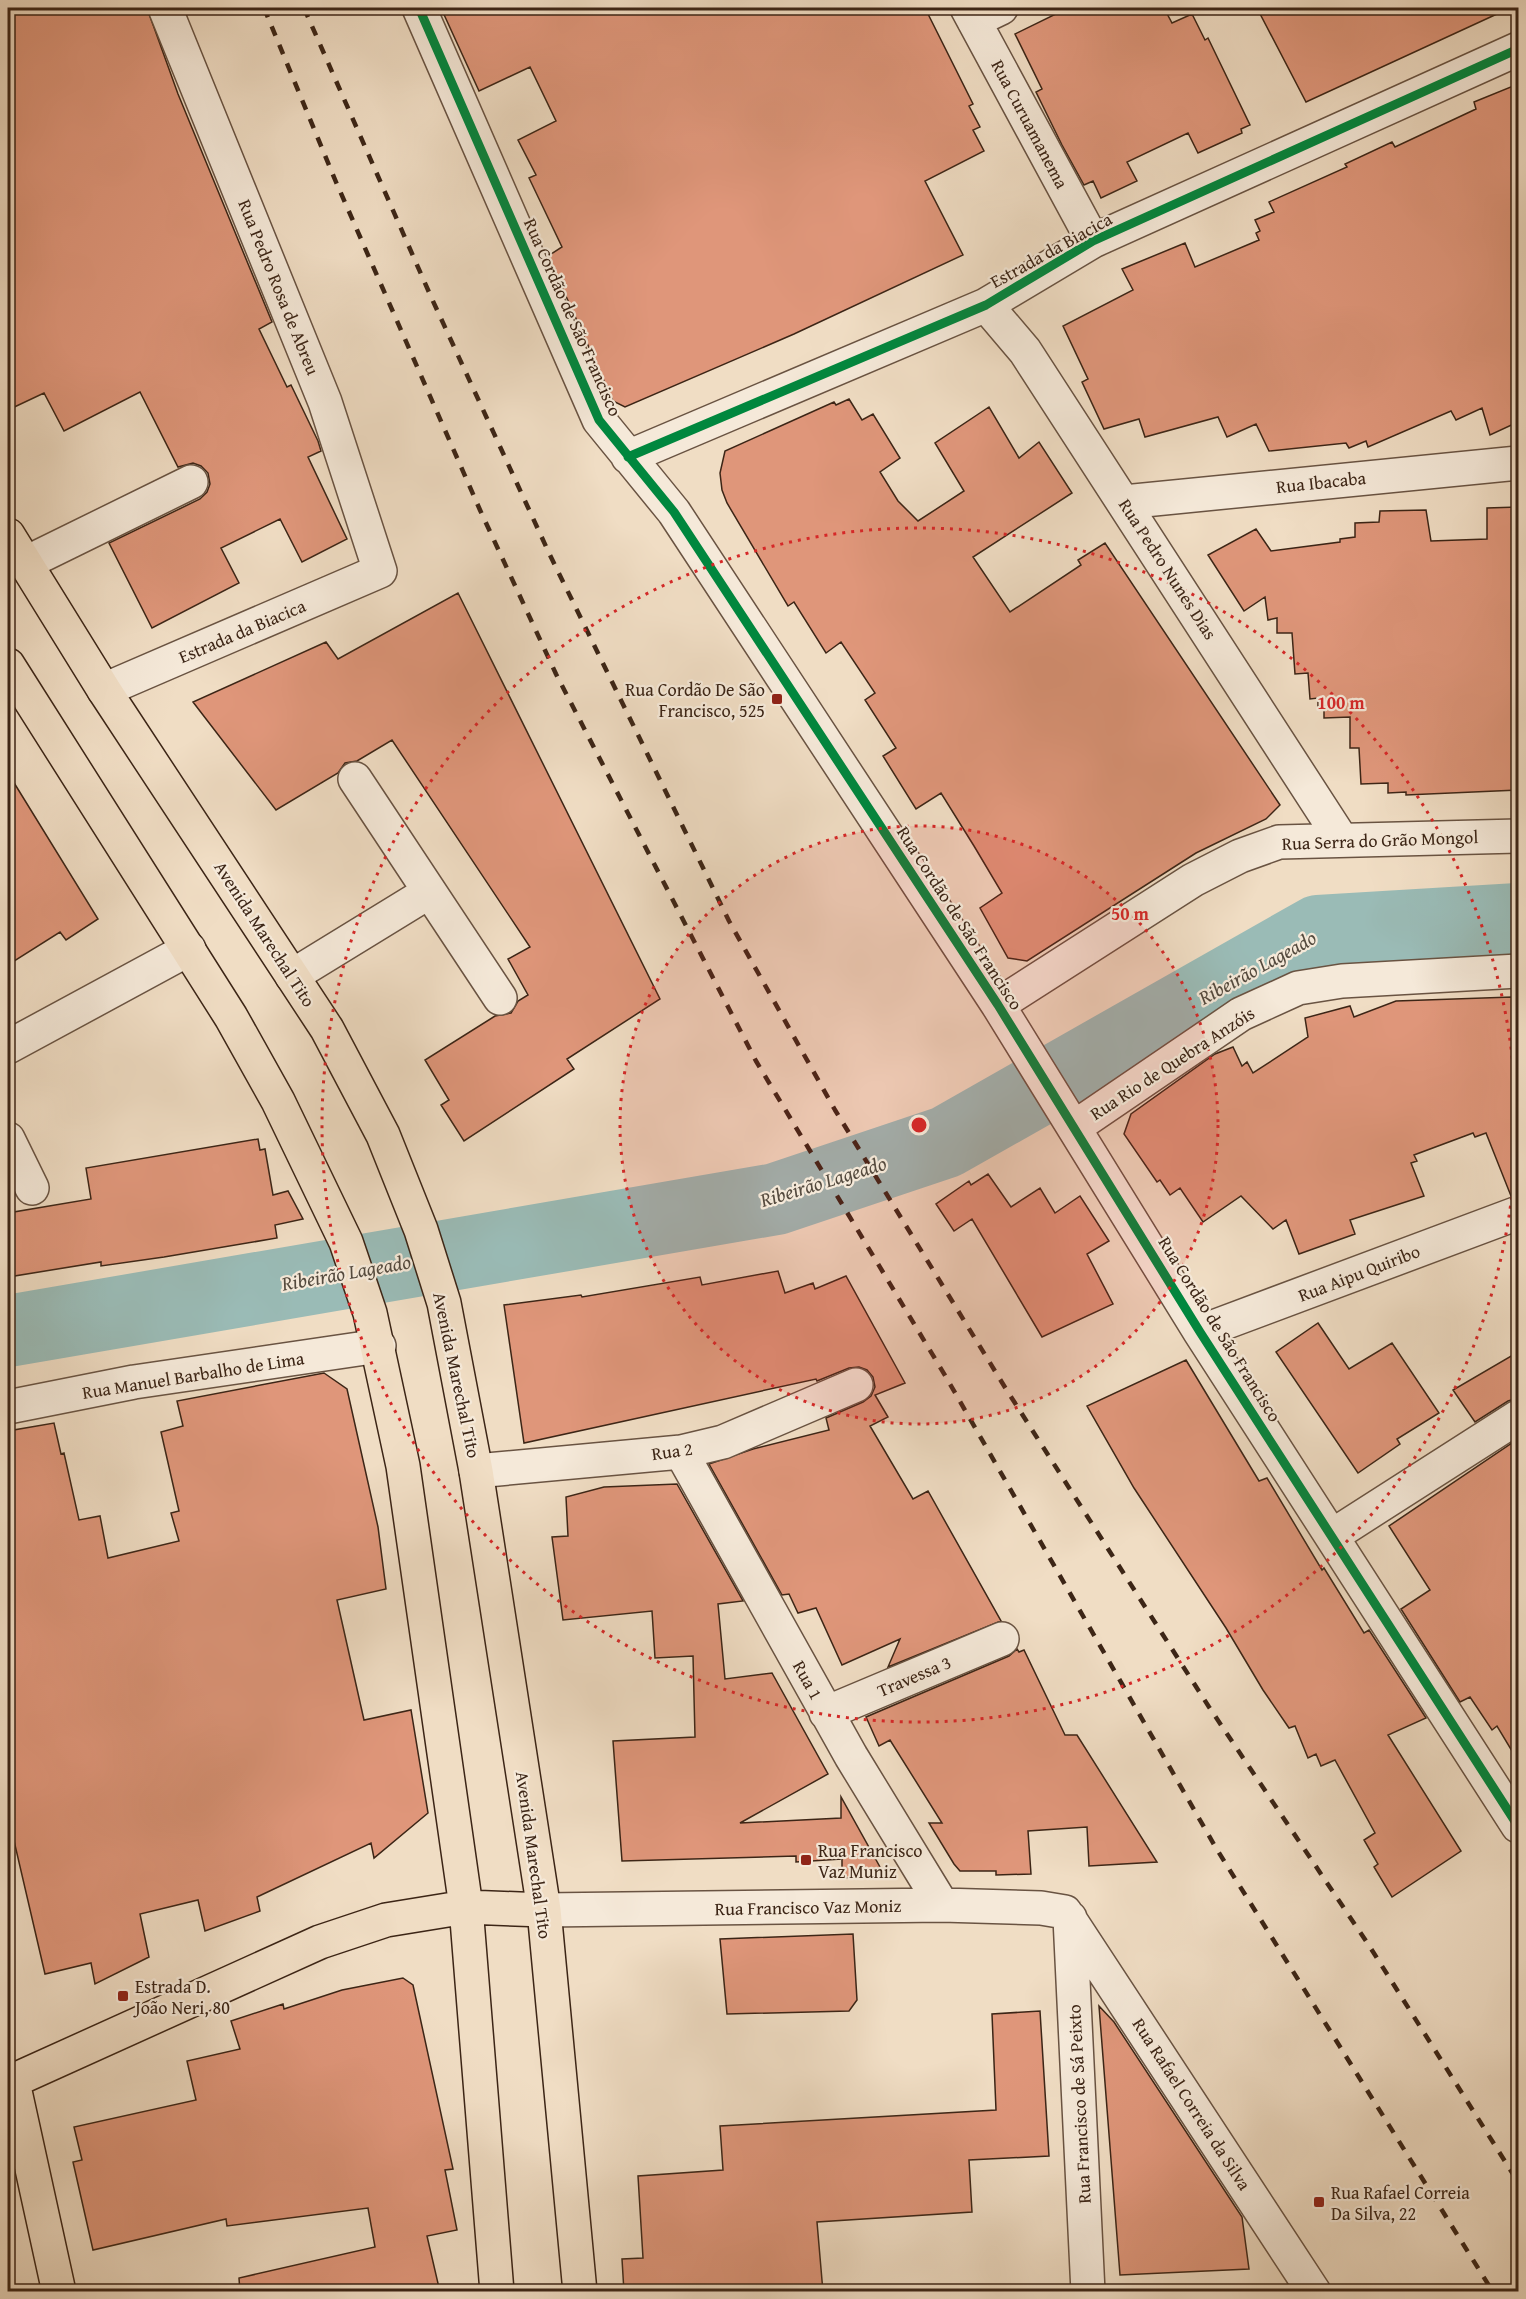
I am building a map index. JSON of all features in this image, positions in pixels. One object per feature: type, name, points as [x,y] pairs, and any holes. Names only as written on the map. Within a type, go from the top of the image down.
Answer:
[{"type":"main road","name":"Avenida Marechal Tito","points":[[8,535],[104,690],[327,1029],[383,1135],[421,1230],[444,1303],[476,1471],[544,1910],[580,2292]]},
{"type":"main road","points":[[10,674],[231,1017],[278,1101],[346,1242],[370,1313],[379,1346],[403,1466],[466,1907],[497,2292]]},
{"type":"main road","points":[[59,2292],[9,2076],[320,1942],[386,1920],[466,1907],[544,1910]]},
{"type":"street","name":"Rua Pedro Rosa de Abreu","points":[[165,8],[325,402],[380,571]]},
{"type":"street","name":"Rua Cordão de São Francisco","points":[[419,8],[599,420],[674,512],[998,1005],[1200,1332],[1332,1536],[1517,1831]]},
{"type":"street","name":"Rua Curuamanema","points":[[981,12],[1092,241]]},
{"type":"street","name":"Estrada da Biacica","points":[[628,458],[986,305],[1092,241],[1518,49]]},
{"type":"street","name":"Rua Pedro Nunes Dias","points":[[986,305],[1025,351],[1341,839]]},
{"type":"street","name":"Rua Ibacaba","points":[[1124,501],[1514,461]]},
{"type":"street","points":[[26,563],[191,482]]},
{"type":"street","name":"Estrada da Biacica","points":[[104,690],[380,571]]},
{"type":"street","points":[[355,778],[500,998]]},
{"type":"street","name":"Rua Serra do Grão Mongol","points":[[998,1005],[1193,880],[1240,856],[1279,842],[1518,836]]},
{"type":"street","points":[[292,976],[429,892]]},
{"type":"street","points":[[8,1047],[189,949]]},
{"type":"street","name":"Rua Rio de Quebra Anzóis","points":[[1066,1114],[1241,1014],[1298,988],[1342,981],[1518,971]]},
{"type":"street","points":[[8,1139],[32,1188]]},
{"type":"street","name":"Rua Aipu Quiribo","points":[[1200,1332],[1518,1213]]},
{"type":"street","name":"Rua Manuel Barbalho de Lima","points":[[8,1407],[134,1382],[379,1346]]},
{"type":"street","name":"Rua 2","points":[[476,1471],[681,1452],[723,1442],[856,1385]]},
{"type":"street","points":[[1332,1536],[1518,1417]]},
{"type":"street","name":"Rua 1","points":[[681,1452],[826,1713],[942,1905]]},
{"type":"street","name":"Travessa 3","points":[[826,1713],[1002,1640]]},
{"type":"street","name":"Rua Francisco Vaz Moniz","points":[[544,1910],[942,1905],[1056,1909],[1070,1917]]},
{"type":"street","name":"Rua Francisco de Sá Peixto","points":[[1070,1917],[1088,2292]]},
{"type":"street","name":"Rua Rafael Correia da Silva","points":[[1070,1917],[1314,2292]]},
{"type":"building","points":[[8,8],[147,8],[178,94],[272,322],[259,329],[287,387],[291,385],[318,441],[321,451],[308,457],[347,539],[302,562],[280,519],[221,548],[239,583],[152,628],[109,543],[200,499],[207,492],[210,484],[208,473],[201,466],[193,463],[178,467],[140,392],[64,431],[44,393],[8,410]]},
{"type":"building","points":[[441,8],[925,8],[973,104],[969,106],[980,127],[973,130],[984,151],[925,181],[963,255],[794,334],[625,407],[613,401],[548,256],[562,247],[529,178],[536,175],[518,140],[556,121],[530,67],[479,91]]},
{"type":"building","points":[[1068,8],[1164,8],[1172,23],[1192,14],[1205,40],[1208,38],[1250,125],[1241,129],[1242,133],[1198,153],[1188,133],[1127,162],[1137,181],[1101,198],[1093,181],[1084,185],[1062,145],[1036,92],[1042,89],[1015,34]]},
{"type":"building","points":[[1257,8],[1510,8],[1306,102]]},
{"type":"building","points":[[1518,84],[1518,422],[1490,435],[1482,408],[1456,420],[1451,411],[1368,447],[1366,441],[1349,448],[1346,443],[1269,451],[1256,424],[1227,437],[1218,417],[1145,437],[1139,419],[1104,429],[1082,382],[1088,379],[1063,326],[1133,290],[1122,269],[1185,243],[1195,267],[1259,240],[1256,233],[1260,231],[1255,220],[1274,212],[1269,202],[1347,167],[1345,164],[1392,142],[1395,147],[1476,109],[1474,102]]},
{"type":"building","points":[[849,399],[862,420],[873,414],[900,458],[880,472],[898,501],[918,521],[964,491],[935,443],[989,407],[1019,458],[1039,442],[1072,493],[973,557],[1010,612],[1081,565],[1078,560],[1105,543],[1280,805],[1266,819],[1196,853],[1027,961],[1008,958],[980,908],[1002,893],[974,846],[941,793],[916,809],[883,756],[896,748],[865,700],[875,693],[841,642],[826,653],[794,602],[788,606],[727,503],[722,490],[720,473],[725,451],[834,402],[836,405]]},
{"type":"building","points":[[1518,507],[1518,790],[1406,795],[1406,792],[1388,793],[1388,783],[1361,784],[1359,748],[1350,748],[1350,717],[1324,718],[1324,706],[1318,707],[1318,698],[1310,699],[1308,673],[1295,674],[1292,633],[1277,633],[1277,618],[1268,620],[1265,597],[1244,611],[1208,555],[1256,529],[1271,551],[1340,542],[1340,539],[1355,537],[1355,523],[1379,522],[1380,511],[1426,510],[1431,541],[1487,539],[1487,508]]},
{"type":"building","points":[[458,593],[660,999],[567,1059],[574,1069],[464,1141],[441,1105],[449,1100],[425,1060],[495,1016],[511,1013],[518,1001],[528,995],[508,959],[530,947],[392,740],[357,761],[345,763],[338,773],[276,810],[193,702],[326,642],[338,659]]},
{"type":"building","points":[[8,773],[98,919],[66,940],[60,932],[8,965]]},
{"type":"building","points":[[1512,997],[1518,1013],[1518,1195],[1511,1196],[1486,1133],[1475,1137],[1473,1133],[1414,1155],[1417,1161],[1411,1163],[1424,1196],[1350,1220],[1355,1234],[1299,1254],[1286,1220],[1273,1229],[1241,1196],[1203,1222],[1180,1188],[1170,1195],[1160,1180],[1157,1182],[1124,1134],[1131,1114],[1215,1054],[1233,1047],[1242,1066],[1247,1062],[1253,1073],[1308,1037],[1305,1018],[1350,1006],[1354,1017],[1396,1001]]},
{"type":"building","points":[[258,1139],[260,1150],[265,1149],[273,1195],[288,1191],[303,1219],[275,1225],[277,1238],[164,1257],[101,1266],[101,1262],[8,1277],[8,1213],[91,1199],[86,1168]]},
{"type":"building","points":[[988,1174],[1011,1207],[1040,1188],[1055,1213],[1080,1196],[1109,1241],[1087,1254],[1113,1304],[1042,1337],[972,1219],[954,1231],[936,1204],[969,1181],[971,1185]]},
{"type":"building","points":[[778,1271],[785,1293],[813,1283],[815,1289],[846,1276],[905,1383],[875,1395],[888,1417],[870,1426],[913,1499],[928,1491],[1001,1621],[888,1667],[900,1639],[842,1665],[816,1608],[798,1613],[789,1594],[782,1595],[709,1464],[753,1449],[829,1430],[826,1418],[863,1402],[871,1396],[875,1387],[873,1377],[867,1370],[859,1367],[849,1368],[817,1381],[816,1379],[524,1443],[504,1305],[581,1295],[582,1297],[700,1277],[702,1285]]},
{"type":"building","points":[[1318,1323],[1349,1369],[1392,1343],[1439,1413],[1397,1439],[1400,1444],[1358,1473],[1276,1352]]},
{"type":"building","points":[[1518,1352],[1518,1398],[1508,1401],[1475,1422],[1453,1390]]},
{"type":"building","points":[[1186,1360],[1259,1481],[1267,1478],[1322,1570],[1324,1568],[1364,1633],[1369,1630],[1426,1718],[1388,1735],[1461,1851],[1392,1897],[1374,1867],[1378,1864],[1364,1840],[1375,1833],[1335,1760],[1321,1766],[1316,1754],[1308,1758],[1295,1726],[1289,1728],[1263,1690],[1226,1628],[1134,1488],[1087,1406]]},
{"type":"building","points":[[324,1373],[347,1389],[378,1527],[386,1589],[337,1600],[364,1720],[411,1710],[428,1813],[374,1858],[371,1843],[257,1897],[260,1911],[205,1931],[198,1900],[140,1914],[149,1957],[95,1984],[91,1963],[45,1974],[8,1815],[8,1431],[54,1423],[61,1454],[64,1453],[79,1520],[100,1516],[108,1558],[179,1541],[171,1513],[179,1511],[161,1432],[183,1426],[177,1401]]},
{"type":"building","points":[[1518,1439],[1518,1761],[1497,1726],[1492,1730],[1470,1697],[1460,1702],[1401,1609],[1430,1590],[1389,1526]]},
{"type":"building","points":[[677,1484],[743,1601],[718,1604],[725,1679],[772,1673],[828,1774],[740,1823],[841,1818],[841,1797],[885,1876],[842,1878],[842,1859],[796,1862],[796,1856],[622,1861],[613,1741],[695,1737],[693,1656],[655,1658],[652,1611],[563,1620],[552,1537],[568,1536],[566,1497],[604,1487]]},
{"type":"building","points":[[1017,1649],[1019,1652],[1024,1650],[1065,1735],[1077,1735],[1157,1862],[1089,1866],[1087,1827],[1028,1831],[1031,1874],[996,1875],[996,1871],[960,1871],[954,1864],[929,1823],[942,1823],[890,1740],[879,1746],[866,1717],[1009,1656]]},
{"type":"building","points":[[853,1934],[857,2000],[849,2011],[727,2014],[720,1939]]},
{"type":"building","points":[[403,1978],[413,1985],[453,2169],[445,2170],[457,2230],[427,2236],[440,2292],[240,2292],[239,2278],[375,2247],[368,2208],[227,2226],[226,2219],[93,2250],[73,2162],[82,2160],[74,2127],[196,2100],[187,2061],[240,2049],[231,2021],[283,2004],[284,2009],[342,1990]]},
{"type":"building","points":[[1099,2006],[1114,2022],[1242,2217],[1249,2269],[1120,2275]]},
{"type":"building","points":[[1040,2011],[1049,2156],[969,2160],[972,2212],[817,2222],[823,2292],[624,2292],[622,2259],[643,2258],[638,2176],[723,2170],[720,2126],[996,2110],[992,2014]]},
{"type":"waterway","name":"Ribeirão Lageado","points":[[8,1331],[776,1199],[946,1142],[1318,931],[1518,919]]},
{"type":"railway","points":[[264,8],[336,182],[480,510],[556,674],[756,1061],[946,1377],[1216,1848],[1493,2292]]},
{"type":"railway","points":[[304,8],[432,299],[549,553],[729,921],[835,1110],[1006,1389],[1209,1707],[1370,1947],[1518,2182]]},
{"type":"cycle path","points":[[419,8],[599,420],[674,512],[998,1005],[1200,1332],[1518,1826]]},
{"type":"cycle path","points":[[628,457],[986,305],[1093,241],[1518,49]]},
{"type":"place","name":"Rua Cordão De São Francisco, 525","points":[[777,699]]},
{"type":"place","name":"Rua Francisco Vaz Muniz","points":[[806,1860]]},
{"type":"place","name":"Estrada D. João Neri, 80","points":[[123,1996]]},
{"type":"place","name":"Rua Rafael Correia Da Silva, 22","points":[[1319,2202]]}]
